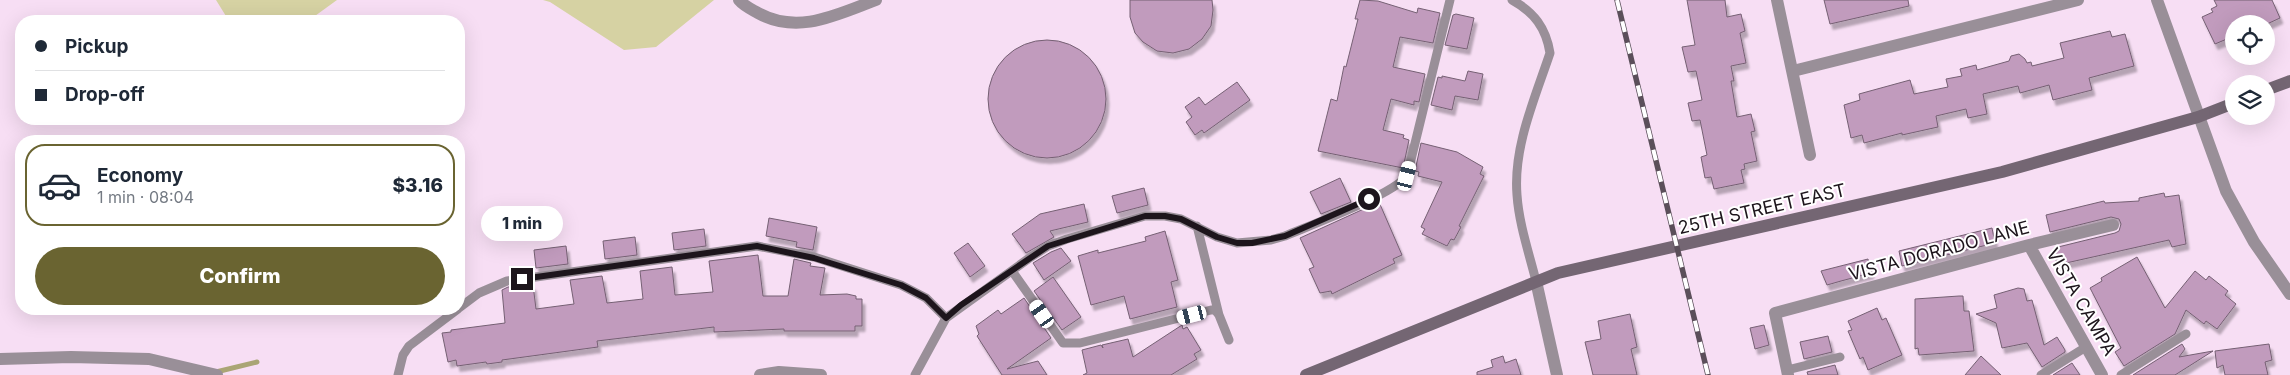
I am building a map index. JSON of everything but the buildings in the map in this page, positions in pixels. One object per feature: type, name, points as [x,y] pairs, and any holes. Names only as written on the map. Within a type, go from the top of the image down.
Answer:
[{"type":"main road","points":[[2275,87],[2290,81]]},
{"type":"main road","name":"25TH STREET EAST","points":[[1306,375],[1558,273],[2002,172],[2198,117],[2225,106]]},
{"type":"street","points":[[739,0],[743,5],[773,21],[793,24],[820,20],[876,0]]},
{"type":"street","points":[[1777,0],[1810,155]]},
{"type":"street","points":[[1792,71],[2078,0]]},
{"type":"street","points":[[2157,0],[2226,191],[2254,242],[2290,294]]},
{"type":"street","name":"VISTA DORADO LANE","points":[[1787,372],[1774,313],[2028,245],[2113,225]]},
{"type":"street","name":"VISTA CAMPA","points":[[2028,245],[2102,375]]},
{"type":"street","points":[[1536,281],[1557,375]]},
{"type":"street","points":[[0,359],[149,359],[217,375]]},
{"type":"street","points":[[760,375],[779,372],[821,375]]},
{"type":"lane","points":[[915,375],[946,318],[1048,246],[1145,216],[1165,216],[1181,219],[1217,237],[1237,243],[1271,240],[1285,236],[1353,206],[1403,181],[1407,176],[1450,0]]},
{"type":"lane","points":[[1512,0],[1534,16],[1543,28],[1548,39],[1550,53],[1519,154],[1516,193],[1536,281]]},
{"type":"lane","points":[[1197,226],[1219,315],[1229,340]]},
{"type":"lane","points":[[465,304],[479,293],[507,281],[757,246],[814,258],[901,285],[926,298],[946,318]]},
{"type":"lane","points":[[1012,270],[1063,343],[1080,343],[1211,310],[1215,310],[1219,315]]},
{"type":"lane","points":[[398,375],[403,355],[409,346],[451,315]]},
{"type":"lane","points":[[2120,375],[2186,334]]},
{"type":"lane","points":[[2041,375],[2086,347]]},
{"type":"lane","points":[[1787,372],[1840,357]]},
{"type":"shaded area","points":[[216,0],[337,0],[316,15],[225,15]]},
{"type":"shaded area","points":[[543,0],[714,0],[656,47],[624,50],[550,2]]},
{"type":"waterway","points":[[216,372],[257,362]]},
{"type":"railway","points":[[1617,0],[1708,375]]},
{"type":"route","points":[[522,279],[757,246],[814,258],[901,285],[926,298],[946,318],[961,305],[986,290],[1048,246],[1145,216],[1165,216],[1181,219],[1217,237],[1237,243],[1252,243],[1285,236],[1369,199]]}]
